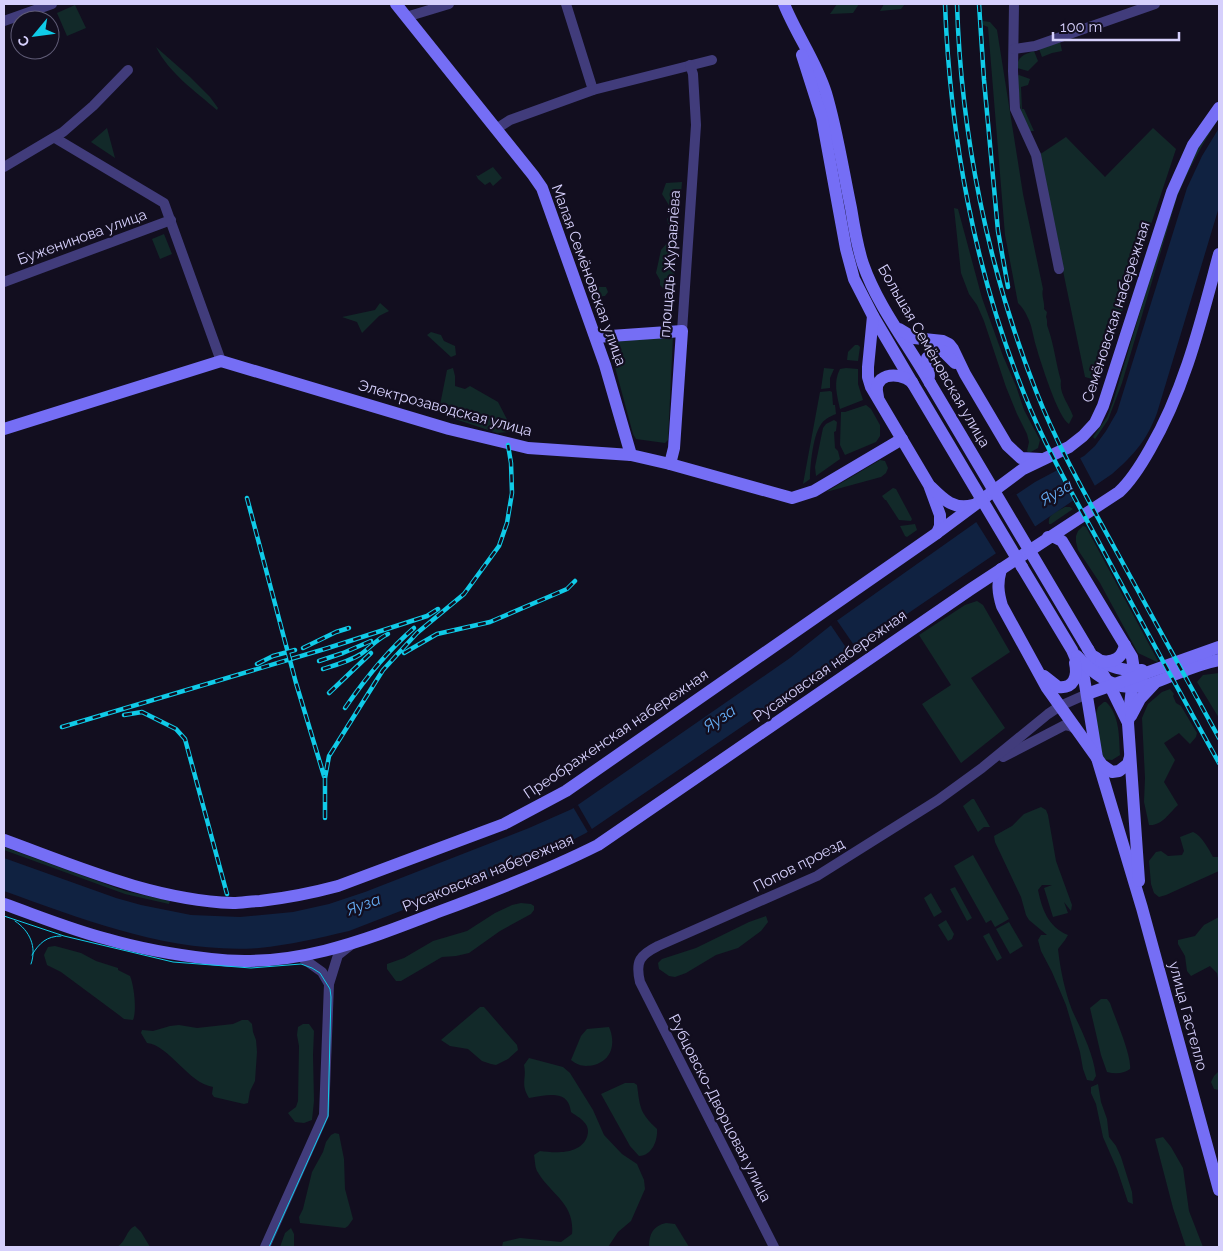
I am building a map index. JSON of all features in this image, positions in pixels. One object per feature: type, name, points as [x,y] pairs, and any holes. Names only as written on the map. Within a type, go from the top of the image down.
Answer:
[{"type":"main road","name":"Малая Семёновская улица","points":[[396,4],[533,174],[545,195],[596,337],[631,455]]},
{"type":"main road","name":"Большая Семёновская улица","points":[[784,4],[795,31],[822,118],[850,264],[861,294],[1072,650]]},
{"type":"main road","name":"Большая Семёновская улица","points":[[795,31],[811,57],[826,93],[856,239],[863,264],[876,294],[928,378],[1088,649]]},
{"type":"main road","name":"Семёновская набережная","points":[[975,505],[1023,469],[1068,447],[1096,423],[1104,406],[1172,192],[1193,145],[1219,108]]},
{"type":"main road","name":"Русаковская набережная","points":[[4,904],[108,940],[212,960],[262,961],[301,957],[353,943],[510,885],[598,845],[1000,569],[1104,503],[1128,484],[1154,443],[1172,407],[1190,360],[1219,254]]},
{"type":"main road","points":[[873,316],[868,377],[878,400],[929,485],[940,514],[940,526],[936,533]]},
{"type":"main road","points":[[894,324],[914,338],[943,341],[953,349],[965,374],[1007,445],[1011,456],[1011,468],[1003,484]]},
{"type":"main road","points":[[596,337],[682,331]]},
{"type":"main road","name":"площадь Журавлёва","points":[[670,464],[674,448],[682,331]]},
{"type":"main road","points":[[928,378],[928,358],[931,353],[938,350],[948,354],[965,374]]},
{"type":"main road","points":[[4,429],[222,361]]},
{"type":"main road","name":"Электрозаводская улица","points":[[222,361],[511,446],[631,455],[792,498],[814,491],[902,439]]},
{"type":"main road","points":[[878,400],[876,392],[883,378],[894,375],[902,376],[913,384]]},
{"type":"main road","points":[[1007,445],[1021,458],[1041,459]]},
{"type":"main road","points":[[929,485],[951,504],[966,507],[975,505]]},
{"type":"main road","name":"Преображенская набережная","points":[[4,840],[106,877],[147,890],[190,899],[235,903],[309,894],[338,886],[504,824],[547,802],[975,505]]},
{"type":"main road","points":[[1071,553],[1066,539],[1070,527],[1078,519]]},
{"type":"main road","points":[[1048,538],[1058,538],[1071,553],[1132,657],[1143,665],[1159,669]]},
{"type":"main road","points":[[1000,569],[997,582],[1002,606]]},
{"type":"main road","points":[[971,589],[986,591],[1002,606],[1047,688],[1107,769],[1112,772],[1125,768],[1130,757]]},
{"type":"main road","points":[[1101,662],[1115,661],[1124,652],[1125,645]]},
{"type":"main road","points":[[1087,694],[1111,683],[1133,678],[1219,647]]},
{"type":"main road","points":[[1088,649],[1101,662],[1117,669],[1145,686],[1194,666],[1219,660]]},
{"type":"main road","name":"улица Гастелло","points":[[1088,649],[1111,683],[1128,723],[1142,908]]},
{"type":"main road","points":[[1038,669],[1054,685],[1064,688],[1069,686],[1076,677],[1072,650]]},
{"type":"main road","points":[[1072,650],[1086,665],[1111,683]]},
{"type":"main road","name":"улица Гастелло","points":[[1072,650],[1084,678],[1097,758],[1142,908],[1219,1190]]},
{"type":"main road","points":[[1128,723],[1133,678],[1132,657]]},
{"type":"main road","points":[[1090,717],[1095,699],[1111,683]]},
{"type":"main road","name":"улица Гастелло","points":[[1128,723],[1140,699],[1156,683]]},
{"type":"street","points":[[4,21],[52,4]]},
{"type":"street","points":[[406,17],[449,4]]},
{"type":"street","points":[[566,4],[593,90]]},
{"type":"street","points":[[1014,4],[1013,90],[1015,108],[1036,155],[1059,269]]},
{"type":"street","points":[[1014,49],[1035,46],[1155,4]]},
{"type":"street","points":[[496,129],[510,120],[593,90],[712,60]]},
{"type":"street","name":"площадь Журавлёва","points":[[682,331],[696,125],[693,74],[690,65]]},
{"type":"street","points":[[4,167],[74,124],[128,70]]},
{"type":"street","points":[[54,138],[164,203],[222,361]]},
{"type":"street","name":"Буженинова улица","points":[[4,282],[171,220]]},
{"type":"street","name":"Попов проезд","points":[[640,982],[638,965],[641,957],[647,951],[817,876],[916,815],[982,768],[1048,714],[1060,706],[1087,694]]},
{"type":"street","name":"Попов проезд","points":[[982,768],[1056,728],[1065,725],[1077,730]]},
{"type":"street","points":[[265,1247],[324,1115],[329,984],[338,955],[353,943]]},
{"type":"street","points":[[301,957],[322,972],[329,984]]},
{"type":"street","name":"Рубцовско-Дворцовая улица","points":[[640,982],[774,1247]]},
{"type":"green space","points":[[837,4],[859,4],[853,13],[830,14]]},
{"type":"green space","points":[[884,4],[905,4],[901,9],[880,11]]},
{"type":"green space","points":[[75,5],[86,28],[67,36],[60,20],[60,12]]},
{"type":"green space","points":[[983,21],[990,22],[997,30],[1023,194],[1043,289],[1044,309],[1047,312],[1047,325],[1061,381],[1061,390],[1073,416],[1069,424],[1055,400],[1041,363],[1030,323],[1018,303],[1005,235],[988,27],[983,25]]},
{"type":"green space","points":[[1060,42],[1062,51],[1042,57],[1039,49]]},
{"type":"green space","points":[[156,47],[210,97],[218,108],[217,110],[175,73]]},
{"type":"green space","points":[[1034,51],[1038,61],[1028,71],[1017,68],[1018,61],[1022,57]]},
{"type":"green space","points":[[1017,76],[1030,79],[1028,85],[1021,87],[1022,109],[1024,109],[1034,131],[1030,131],[1021,113]]},
{"type":"green space","points":[[1219,118],[1196,157],[1177,197],[1122,383],[1108,420],[1095,439],[1093,437],[1107,417],[1113,402],[1174,198],[1200,140]]},
{"type":"green space","points":[[107,128],[115,158],[91,142]]},
{"type":"green space","points":[[1153,128],[1176,149],[1099,381],[1085,377],[1039,155],[1066,137],[1105,177]]},
{"type":"green space","points":[[493,167],[502,178],[493,186],[490,182],[485,185],[476,175],[478,176]]},
{"type":"green space","points":[[682,182],[673,291],[667,292],[660,285],[660,280],[656,273],[661,250],[668,242],[670,231],[667,219],[670,215],[670,207],[662,194],[666,183]]},
{"type":"green space","points":[[954,208],[958,209],[982,298],[1003,356],[1024,410],[1040,440],[1038,448],[1029,453],[1027,451],[1029,442],[1027,434],[1006,387],[984,321],[977,305],[969,294],[961,273]]},
{"type":"green space","points":[[164,234],[172,254],[160,259],[152,239]]},
{"type":"green space","points":[[573,244],[582,247],[596,287],[606,287],[608,292],[605,296],[591,297]]},
{"type":"green space","points":[[380,303],[389,311],[379,316],[362,333],[357,322],[342,317],[375,310]]},
{"type":"green space","points":[[431,332],[441,335],[444,341],[455,346],[456,355],[451,357],[427,335]]},
{"type":"green space","points":[[673,336],[668,440],[665,443],[636,439],[633,434],[608,341]]},
{"type":"green space","points":[[855,345],[860,347],[858,361],[847,360],[848,352]]},
{"type":"green space","points":[[453,368],[455,386],[465,389],[470,386],[498,402],[512,429],[509,432],[497,433],[446,416],[439,410],[447,370]]},
{"type":"green space","points":[[824,368],[834,369],[830,378],[830,388],[821,389]]},
{"type":"green space","points":[[840,369],[858,369],[858,384],[863,400],[840,409],[836,389],[837,379]]},
{"type":"green space","points":[[820,392],[832,392],[836,414],[825,420],[815,437],[810,479],[803,484]]},
{"type":"green space","points":[[866,405],[871,409],[880,425],[880,436],[876,442],[845,455],[840,445],[841,412]]},
{"type":"green space","points":[[834,420],[837,422],[836,431],[834,432],[835,448],[840,459],[816,476],[815,467],[823,428]]},
{"type":"green space","points":[[880,460],[885,461],[888,468],[881,477],[826,492]]},
{"type":"green space","points":[[893,488],[896,489],[912,519],[911,521],[899,520],[882,496]]},
{"type":"green space","points":[[1065,507],[1073,509],[1049,524],[1051,515]]},
{"type":"green space","points":[[915,524],[917,530],[907,537],[905,536],[900,526]]},
{"type":"green space","points":[[1083,526],[1086,527],[1157,662],[1138,653],[1100,583],[1078,550],[1076,536]]},
{"type":"green space","points":[[977,601],[983,605],[1010,652],[971,678],[1005,728],[961,763],[922,704],[951,685],[919,635],[965,605]]},
{"type":"green space","points":[[1219,673],[1219,718],[1197,682],[1203,675]]},
{"type":"green space","points":[[1170,689],[1174,694],[1176,703],[1181,706],[1197,733],[1190,744],[1179,733],[1164,743],[1175,760],[1164,782],[1178,805],[1162,821],[1149,825],[1144,802],[1145,778],[1142,718],[1148,704],[1162,692]]},
{"type":"green space","points":[[1104,702],[1111,707],[1114,713],[1119,734],[1120,755],[1112,760],[1101,759],[1096,714],[1098,707]]},
{"type":"green space","points":[[974,799],[990,827],[984,827],[978,832],[963,806]]},
{"type":"green space","points":[[1041,807],[1046,810],[1048,815],[1056,861],[1072,905],[1071,911],[1064,902],[1068,913],[1053,917],[1044,888],[1052,885],[1042,885],[1038,890],[1047,917],[1055,927],[1068,935],[1058,949],[1060,964],[1069,1003],[1087,1042],[1092,1059],[1096,1076],[1093,1081],[1087,1080],[1066,1005],[1041,951],[1038,940],[1041,935],[1047,935],[1029,920],[1026,915],[1021,897],[995,842],[994,836],[1012,826],[1024,814]]},
{"type":"green space","points":[[1193,832],[1202,839],[1213,857],[1219,857],[1219,871],[1159,897],[1154,893],[1151,884],[1149,861],[1156,852],[1161,851],[1168,856],[1182,855],[1184,851],[1180,837]]},
{"type":"green space","points":[[4,847],[125,891],[170,901],[169,904],[125,894],[4,850]]},
{"type":"green space","points":[[973,855],[1009,919],[995,927],[991,920],[986,923],[954,866]]},
{"type":"green space","points":[[955,887],[972,918],[967,921],[950,889]]},
{"type":"green space","points":[[931,893],[942,912],[934,917],[924,898]]},
{"type":"green space","points":[[521,903],[534,906],[531,914],[500,931],[469,953],[442,957],[401,981],[396,981],[387,969],[387,964],[404,958],[433,941],[467,931],[495,913]]},
{"type":"green space","points":[[766,916],[768,922],[761,931],[738,948],[716,955],[686,973],[675,977],[669,976],[659,969],[658,963],[662,959],[696,948],[749,922]]},
{"type":"green space","points":[[1219,917],[1219,984],[1217,973],[1210,966],[1191,976],[1187,971],[1185,956],[1178,944],[1178,940],[1195,936],[1204,925]]},
{"type":"green space","points":[[946,920],[954,934],[952,939],[948,941],[938,925]]},
{"type":"green space","points":[[1009,922],[1023,946],[1010,954],[996,929]]},
{"type":"green space","points":[[989,933],[1002,958],[997,961],[983,936]]},
{"type":"green space","points":[[55,946],[81,953],[96,961],[118,968],[118,970],[130,976],[133,985],[135,1011],[133,1020],[124,1019],[61,972],[47,965],[44,955],[48,947]]},
{"type":"green space","points":[[1101,999],[1107,999],[1110,1003],[1126,1046],[1130,1069],[1125,1072],[1107,1072],[1101,1055],[1090,1008]]},
{"type":"green space","points":[[480,1007],[484,1007],[517,1045],[518,1050],[508,1059],[496,1065],[482,1061],[468,1049],[450,1046],[441,1040]]},
{"type":"green space","points":[[242,1020],[248,1020],[252,1024],[257,1052],[255,1081],[250,1091],[248,1103],[244,1104],[214,1097],[212,1094],[213,1087],[195,1079],[163,1050],[147,1043],[141,1033],[142,1030],[153,1031],[170,1026],[179,1025],[197,1028],[233,1024]]},
{"type":"green space","points":[[303,1024],[309,1024],[314,1031],[314,1101],[312,1120],[304,1123],[295,1122],[288,1113],[296,1107],[298,1101],[299,1046],[297,1035],[298,1027]]},
{"type":"green space","points":[[609,1027],[612,1045],[609,1055],[605,1059],[600,1063],[587,1066],[579,1065],[571,1060],[581,1036],[587,1029]]},
{"type":"green space","points":[[529,1058],[563,1067],[570,1073],[593,1110],[604,1135],[622,1154],[637,1164],[644,1180],[645,1189],[631,1221],[618,1232],[608,1247],[502,1247],[503,1242],[520,1238],[561,1242],[572,1234],[570,1214],[537,1171],[534,1155],[540,1151],[566,1152],[573,1150],[584,1143],[588,1133],[585,1124],[571,1112],[566,1099],[561,1096],[549,1095],[529,1098],[524,1085],[524,1065]]},
{"type":"green space","points":[[1219,1071],[1219,1090],[1214,1089],[1211,1082]]},
{"type":"green space","points":[[625,1083],[637,1085],[642,1110],[647,1119],[657,1129],[653,1147],[644,1155],[639,1156],[630,1146],[601,1094]]},
{"type":"green space","points":[[1098,1084],[1101,1102],[1107,1119],[1109,1137],[1121,1157],[1132,1192],[1133,1204],[1128,1202],[1117,1169],[1103,1137],[1096,1104],[1091,1093],[1091,1087]]},
{"type":"green space","points":[[335,1133],[339,1134],[344,1159],[345,1189],[353,1219],[345,1228],[300,1223],[299,1217],[303,1209],[312,1172],[323,1152],[326,1142]]},
{"type":"green space","points":[[1163,1137],[1183,1168],[1189,1211],[1203,1247],[1186,1247],[1173,1208],[1155,1139]]},
{"type":"green space","points":[[666,1223],[675,1224],[689,1247],[649,1247],[650,1238],[655,1228]]},
{"type":"green space","points":[[135,1226],[150,1247],[117,1247],[130,1230]]},
{"type":"green space","points":[[291,1228],[294,1234],[294,1247],[280,1247],[285,1233]]},
{"type":"water","name":"Яуза","points":[[1219,128],[1219,207],[1157,413],[1144,439],[1127,460],[1112,474],[586,833],[540,857],[349,931],[259,948],[193,946],[128,933],[4,891],[4,858],[116,898],[191,915],[240,917],[293,912],[329,904],[365,892],[529,828],[572,809],[790,658],[835,622],[999,506],[1035,482],[1084,456],[1095,446],[1117,412],[1187,188],[1202,156]]},
{"type":"pier","points":[[1079,456],[1096,488],[1074,502],[1057,468]]},
{"type":"pier","points":[[1015,492],[1036,528],[997,555],[975,520]]},
{"type":"pier","points":[[836,619],[858,651],[851,655],[830,624]]},
{"type":"pier","points":[[578,805],[593,831],[589,834],[573,807]]},
{"type":"tram line","points":[[4,916],[64,936],[173,962],[251,968],[301,964],[320,973],[330,989],[331,997],[328,1116],[269,1247]]},
{"type":"tram line","points":[[15,921],[25,930],[31,940],[33,946],[31,964]]},
{"type":"tram line","points":[[32,955],[44,941],[52,937],[61,936]]},
{"type":"railway","points":[[945,4],[948,54],[959,154],[979,253],[1007,349],[1033,416],[1052,455],[1219,763]]},
{"type":"railway","points":[[957,4],[964,103],[971,152],[991,249],[1019,345],[1044,411],[1072,470],[1219,738]]},
{"type":"railway","points":[[979,4],[998,231],[1008,287]]},
{"type":"railway","points":[[325,818],[325,778],[329,756],[383,670],[417,633],[464,594],[499,546],[507,523],[512,493],[508,445]]},
{"type":"railway","points":[[247,498],[296,683],[324,776]]},
{"type":"railway","points":[[404,653],[437,634],[490,622],[567,589],[575,581]]},
{"type":"railway","points":[[62,727],[328,648],[427,616],[438,609]]},
{"type":"railway","points":[[303,648],[336,632],[349,628]]},
{"type":"railway","points":[[345,708],[377,666],[414,628]]},
{"type":"railway","points":[[323,669],[343,663],[357,656],[388,634]]},
{"type":"railway","points":[[319,661],[371,641]]},
{"type":"railway","points":[[257,664],[273,656],[295,650]]},
{"type":"railway","points":[[329,693],[371,653]]},
{"type":"railway","points":[[124,715],[142,712],[176,729],[185,739],[227,894]]}]
